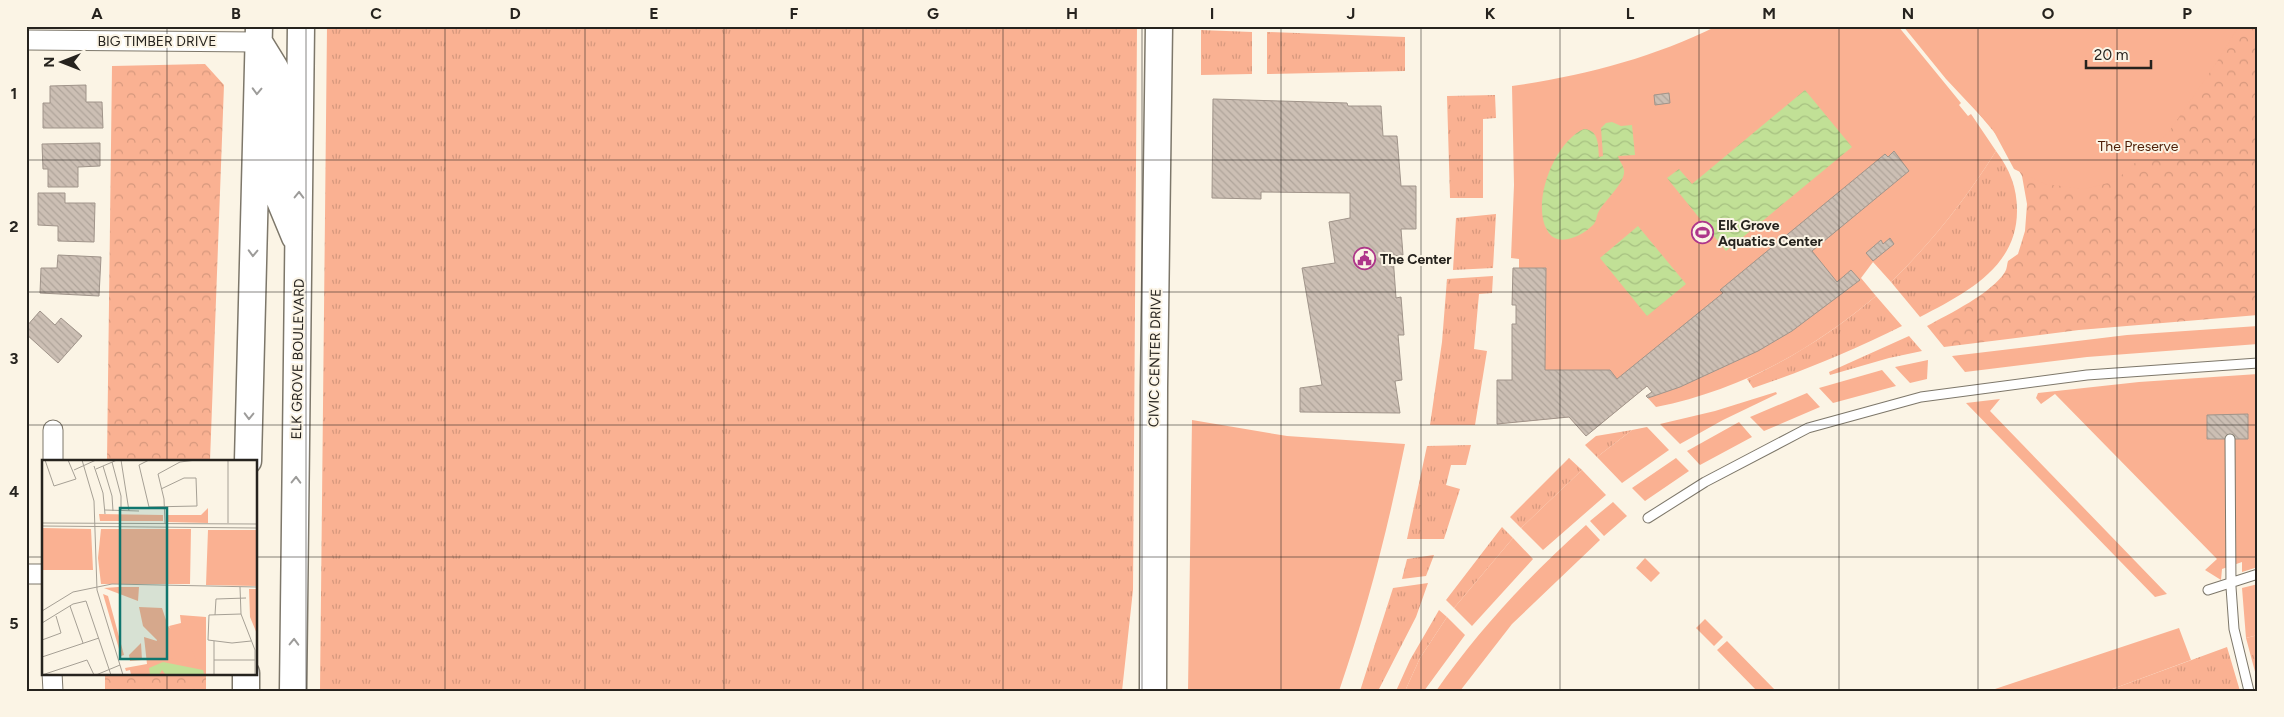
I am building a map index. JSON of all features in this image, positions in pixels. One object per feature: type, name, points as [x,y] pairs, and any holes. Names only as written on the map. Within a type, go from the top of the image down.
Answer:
[{"type":"main road","name":"CIVIC CENTER DRIVE","points":[[1153,691],[1154,387],[1159,26]]},
{"type":"main road","name":"ELK GROVE BOULEVARD","points":[[293,691],[299,247],[299,29]]},
{"type":"main road","points":[[259,34],[276,68],[280,97],[278,196],[299,247]]},
{"type":"main road","points":[[248,460],[259,34]]},
{"type":"main road","points":[[246,674],[246,691]]},
{"type":"street","name":"BIG TIMBER DRIVE","points":[[26,40],[259,34]]},
{"type":"street","points":[[53,430],[53,460]]},
{"type":"street","points":[[26,574],[42,574]]},
{"type":"street","points":[[52,674],[52,691]]},
{"type":"lane","points":[[1648,518],[1705,482],[1808,428],[1921,397],[2087,375],[2258,363]]},
{"type":"lane","points":[[2230,439],[2231,583],[2234,629],[2249,691]]},
{"type":"lane","points":[[2208,590],[2258,574]]},
{"type":"green space","points":[[327,26],[1137,26],[1133,590],[1122,691],[320,691]]},
{"type":"green space","name":"Elk Grove Aquatics Center","points":[[1717,26],[1898,26],[1961,103],[1959,105],[1968,116],[1971,114],[1996,151],[1948,219],[1891,282],[1873,262],[1861,278],[1876,296],[1826,334],[1773,366],[1717,390],[1687,400],[1656,407],[1646,396],[1652,392],[1647,386],[1586,436],[1569,417],[1497,424],[1497,380],[1512,380],[1512,324],[1516,324],[1516,305],[1512,305],[1513,268],[1519,268],[1519,259],[1511,258],[1514,185],[1512,86],[1565,77],[1617,64],[1668,47]]},
{"type":"green space","points":[[1903,26],[2239,26],[2215,65],[2168,133],[2115,181],[2085,189],[2045,184],[2014,169],[1992,128],[1946,79]]},
{"type":"green space","name":"The Preserve","points":[[1906,26],[2258,26],[2258,315],[2079,330],[1944,347],[1927,326],[1980,295],[1999,280],[2006,271],[2008,261],[2018,254],[2025,231],[2027,204],[2022,176],[2004,144]]},
{"type":"green space","points":[[1201,30],[1252,32],[1252,74],[1201,75]]},
{"type":"green space","points":[[1267,32],[1405,37],[1405,71],[1267,74]]},
{"type":"green space","points":[[205,64],[224,85],[210,460],[107,460],[112,66]]},
{"type":"green space","points":[[1495,95],[1496,118],[1483,119],[1483,198],[1450,198],[1447,96]]},
{"type":"green space","points":[[1996,151],[2009,172],[2016,194],[2015,231],[2008,248],[1998,264],[1985,277],[1954,299],[1920,317],[1891,282],[1948,220]]},
{"type":"green space","points":[[1496,214],[1493,268],[1453,270],[1456,218]]},
{"type":"green space","points":[[1493,276],[1492,293],[1479,294],[1474,349],[1487,351],[1475,425],[1430,425],[1442,342],[1447,279]]},
{"type":"green space","points":[[1876,296],[1902,326],[1828,360],[1753,388],[1747,379],[1781,362],[1814,342]]},
{"type":"green space","points":[[2258,326],[2258,344],[2087,357],[1965,372],[1952,356],[2127,335]]},
{"type":"green space","points":[[1909,336],[1922,351],[1889,358],[1830,375],[1829,372]]},
{"type":"green space","points":[[1928,360],[1927,379],[1910,383],[1895,367]]},
{"type":"green space","points":[[1882,370],[1896,386],[1833,403],[1819,388]]},
{"type":"green space","points":[[2258,374],[2258,567],[2242,572],[2242,562],[2222,569],[2221,580],[2205,570],[2217,559],[2055,394],[2041,404],[2036,398],[2038,393],[2139,382]]},
{"type":"green space","points":[[1776,392],[1777,394],[1723,420],[1680,444],[1660,424],[1715,411]]},
{"type":"green space","points":[[1807,393],[1820,407],[1764,431],[1750,417]]},
{"type":"green space","points":[[2000,399],[1990,411],[2167,594],[2155,597],[1966,403]]},
{"type":"green space","points":[[1192,420],[1287,436],[1405,444],[1376,569],[1339,691],[1188,691]]},
{"type":"green space","points":[[1739,422],[1752,437],[1700,465],[1687,451]]},
{"type":"green space","points":[[1647,427],[1669,450],[1622,483],[1597,457],[1632,430]]},
{"type":"green space","points":[[1632,430],[1597,457],[1585,445],[1596,436]]},
{"type":"green space","points":[[1471,445],[1466,465],[1451,465],[1446,485],[1460,489],[1444,539],[1407,539],[1427,446]]},
{"type":"green space","points":[[1569,458],[1582,470],[1521,528],[1510,517]]},
{"type":"green space","points":[[1676,458],[1689,471],[1645,501],[1632,488]]},
{"type":"green space","points":[[1582,470],[1606,495],[1543,550],[1521,528]]},
{"type":"green space","points":[[1613,502],[1627,516],[1604,536],[1590,521]]},
{"type":"green space","points":[[1586,525],[1600,540],[1512,624],[1460,691],[1436,691],[1452,668],[1506,604],[1545,563]]},
{"type":"green space","points":[[1502,527],[1513,538],[1454,608],[1446,600]]},
{"type":"green space","points":[[1513,538],[1533,559],[1472,626],[1454,608]]},
{"type":"green space","points":[[1434,555],[1426,576],[1402,579],[1407,559]]},
{"type":"green space","points":[[1645,558],[1660,573],[1651,582],[1636,568]]},
{"type":"green space","points":[[1428,583],[1416,617],[1378,691],[1360,691],[1393,588]]},
{"type":"green space","points":[[2258,584],[2258,635],[2246,638],[2242,588]]},
{"type":"green space","points":[[1439,610],[1447,617],[1420,658],[1405,691],[1396,691],[1410,660]]},
{"type":"green space","points":[[1447,617],[1465,635],[1424,691],[1405,691],[1420,658]]},
{"type":"green space","points":[[1705,619],[1723,637],[1714,646],[1696,628]]},
{"type":"green space","points":[[2179,628],[2191,660],[2107,691],[1989,691]]},
{"type":"green space","points":[[2258,635],[2258,683],[2246,638]]},
{"type":"green space","points":[[1727,641],[1776,691],[1757,691],[1717,650]]},
{"type":"green space","points":[[2227,647],[2240,691],[2107,691]]},
{"type":"green space","points":[[105,674],[206,674],[206,691],[105,691]]},
{"type":"water","points":[[1805,90],[1852,147],[1726,251],[1667,178],[1679,169],[1692,184]]},
{"type":"water","points":[[1612,122],[1621,126],[1632,125],[1635,155],[1618,156],[1624,170],[1622,180],[1599,211],[1593,225],[1583,233],[1563,240],[1551,236],[1543,218],[1542,204],[1544,189],[1555,159],[1573,136],[1584,129],[1593,132],[1598,143],[1599,157],[1603,156],[1601,128],[1606,123]]},
{"type":"water","points":[[1638,226],[1686,284],[1647,316],[1600,258]]},
{"type":"building","points":[[86,85],[86,102],[102,102],[103,128],[43,128],[43,103],[50,103],[50,86]]},
{"type":"building","points":[[1669,93],[1670,103],[1655,105],[1654,95]]},
{"type":"building","name":"The Center","points":[[1213,99],[1347,103],[1348,106],[1381,106],[1383,136],[1397,136],[1401,186],[1416,186],[1416,229],[1401,229],[1403,255],[1393,256],[1396,298],[1401,297],[1404,335],[1398,335],[1402,380],[1395,381],[1400,413],[1300,412],[1300,388],[1322,385],[1302,268],[1335,263],[1329,222],[1350,218],[1350,193],[1261,192],[1261,199],[1212,198]]},
{"type":"building","points":[[100,143],[100,166],[78,167],[78,187],[48,187],[48,169],[43,169],[42,144]]},
{"type":"building","points":[[1894,151],[1909,171],[1812,251],[1837,282],[1851,270],[1860,280],[1792,331],[1758,351],[1680,387],[1648,398],[1646,396],[1652,392],[1647,386],[1586,436],[1569,417],[1497,424],[1497,380],[1512,380],[1512,324],[1516,324],[1516,305],[1512,305],[1513,268],[1546,268],[1545,370],[1610,370],[1617,379],[1723,293],[1720,290],[1885,154],[1888,157]]},
{"type":"building","points":[[38,193],[65,193],[65,203],[95,203],[94,242],[58,241],[58,226],[38,225]]},
{"type":"building","points":[[1890,238],[1894,244],[1873,261],[1866,253],[1881,240],[1883,244]]},
{"type":"building","points":[[58,255],[101,257],[99,296],[40,293],[41,268],[57,268]]},
{"type":"building","points":[[40,311],[55,325],[61,318],[82,336],[58,363],[26,334],[26,327]]},
{"type":"building","points":[[2248,414],[2248,439],[2207,439],[2207,415]]},
{"type":"place","name":"Elk Grove Aquatics Center","points":[[1702,233]]},
{"type":"place","name":"The Center","points":[[1364,259]]}]
